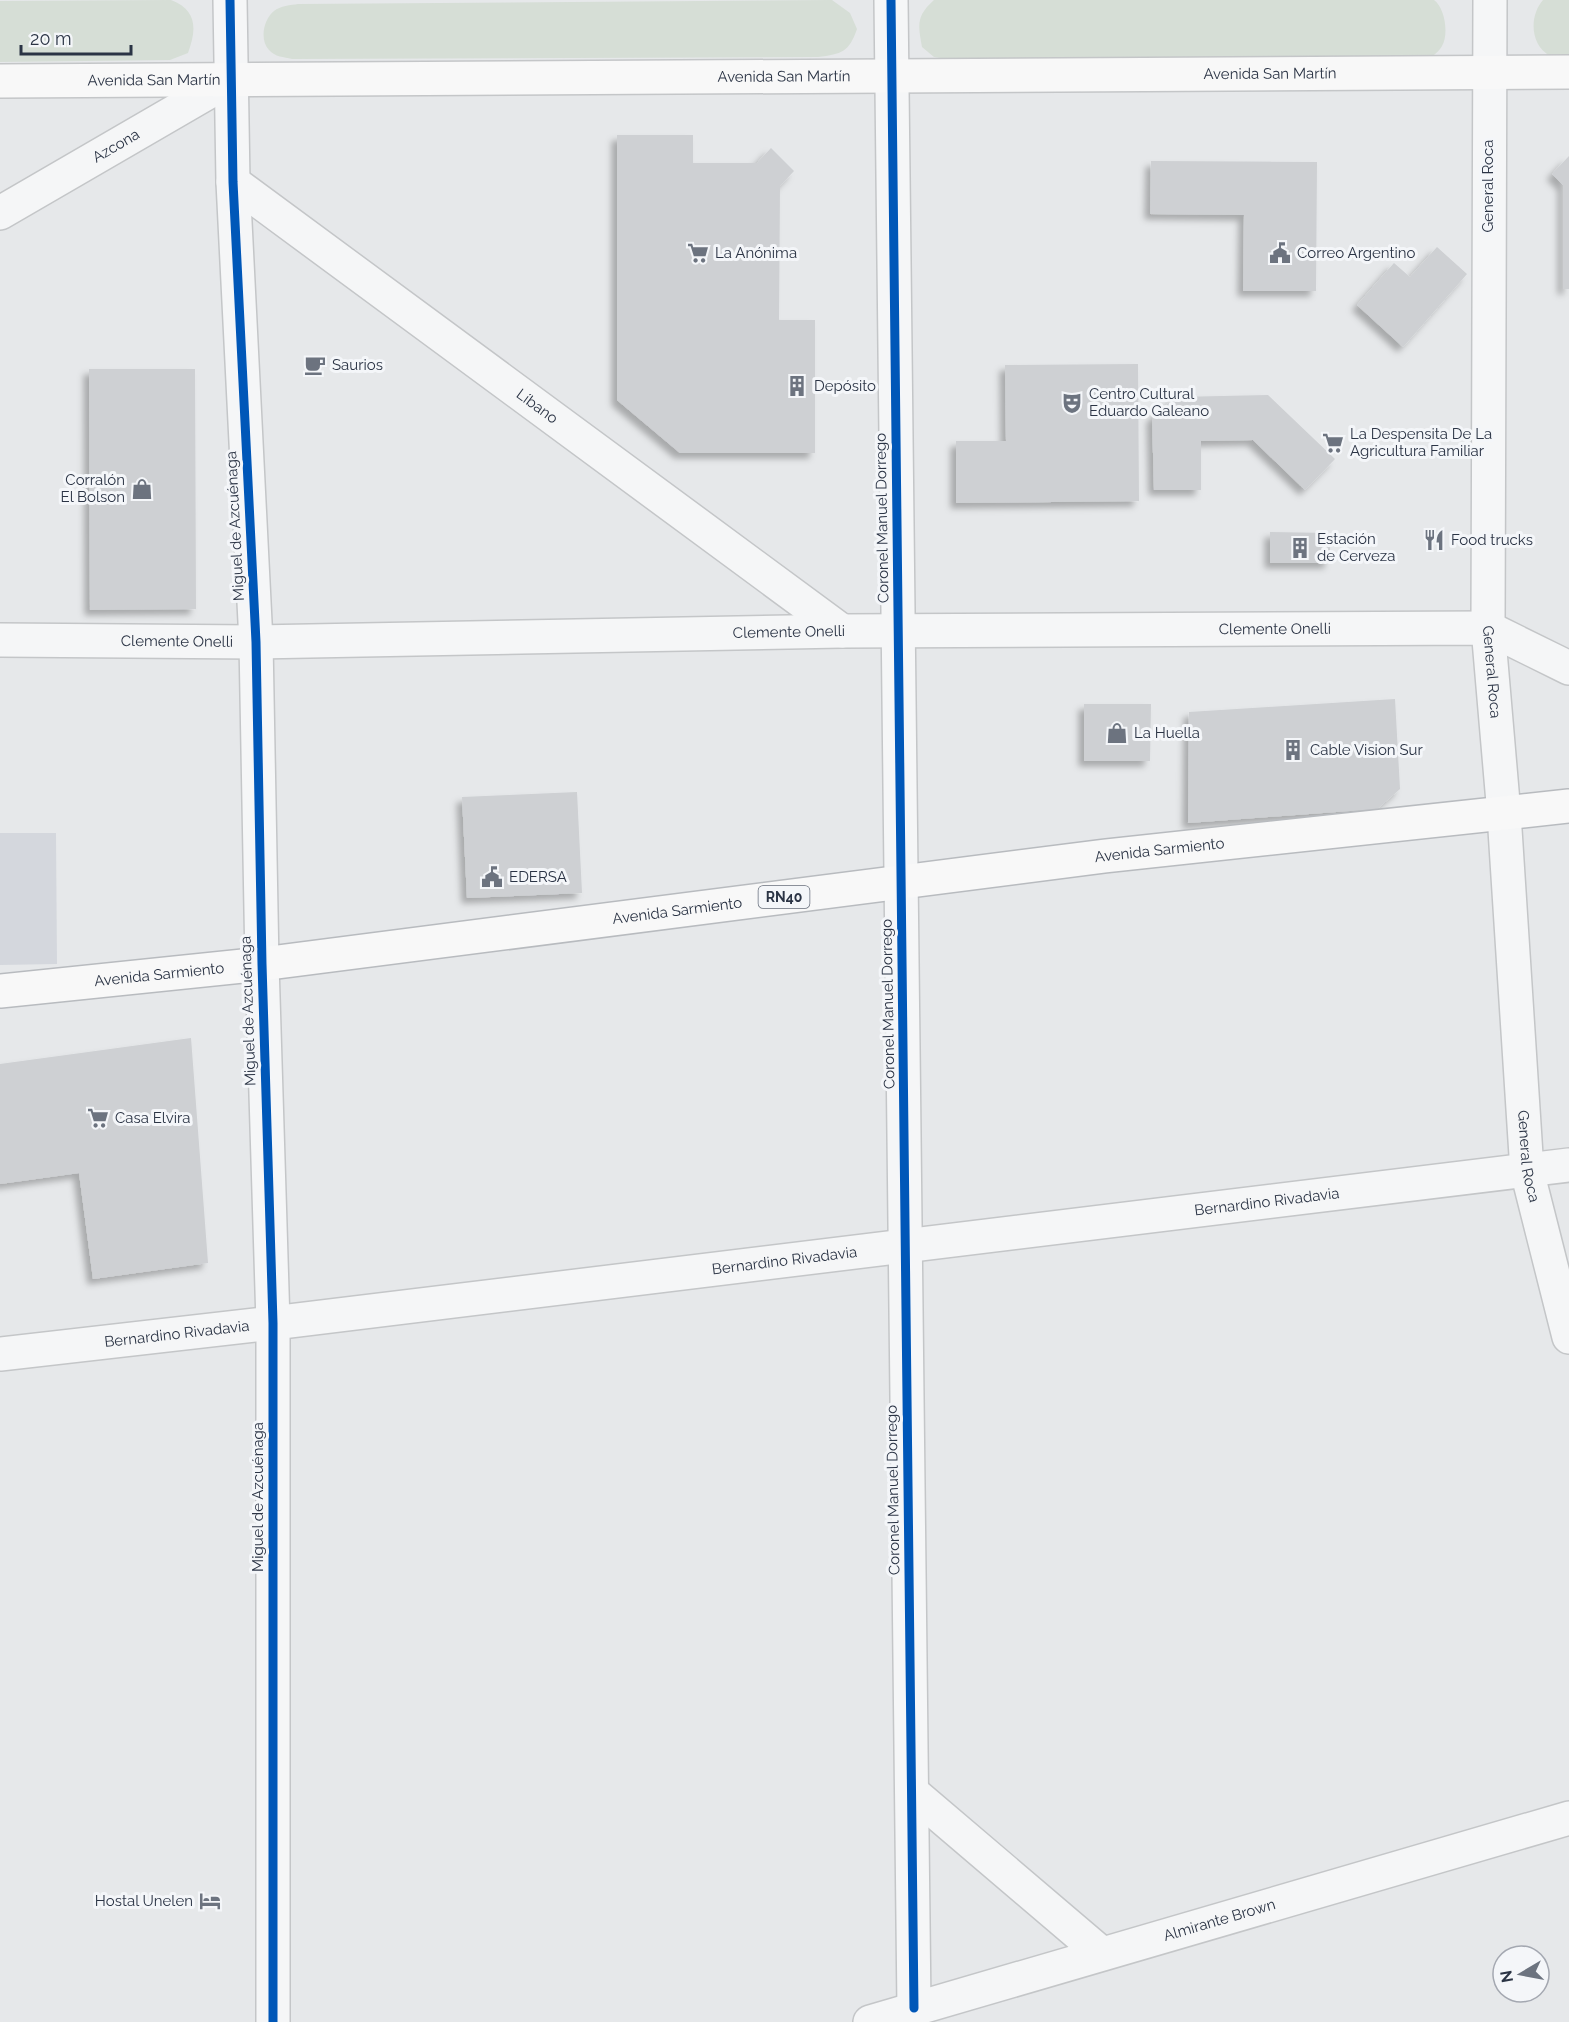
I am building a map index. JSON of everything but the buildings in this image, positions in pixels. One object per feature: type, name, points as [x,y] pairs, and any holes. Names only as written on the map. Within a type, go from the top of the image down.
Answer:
[{"type":"main road","name":"Avenida San Martín","points":[[0,81],[1569,72]]},
{"type":"main road","name":"Avenida Sarmiento","points":[[0,991],[262,964],[1105,856],[1569,806]]},
{"type":"street","name":"Miguel de Azcuénaga","points":[[230,0],[232,182],[256,642],[262,964],[273,1323],[273,2022]]},
{"type":"street","name":"Coronel Manuel Dorrego","points":[[891,0],[914,2008]]},
{"type":"street","name":"General Roca","points":[[1490,0],[1488,627],[1504,814],[1527,1171],[1569,1337]]},
{"type":"street","name":"Azcona","points":[[0,213],[231,80]]},
{"type":"street","name":"Líbano","points":[[232,182],[842,632]]},
{"type":"street","name":"Clemente Onelli","points":[[0,640],[256,642],[898,631],[1488,627],[1569,668]]},
{"type":"street","name":"Bernardino Rivadavia","points":[[0,1354],[273,1323],[337,1313],[1569,1165]]},
{"type":"street","points":[[912,1792],[1101,1953]]},
{"type":"street","name":"Almirante Brown","points":[[870,2022],[1569,1818]]},
{"type":"shaded area","points":[[171,0],[180,4],[190,15],[193,21],[193,36],[188,53],[170,60],[0,62],[0,1]]},
{"type":"shaded area","points":[[832,0],[850,13],[857,29],[851,43],[844,50],[833,55],[818,57],[292,59],[271,52],[264,40],[265,24],[274,11],[298,4]]},
{"type":"shaded area","points":[[934,0],[1434,0],[1443,15],[1445,35],[1441,47],[1432,57],[953,60],[934,57],[922,47],[921,16]]},
{"type":"shaded area","points":[[1543,0],[1569,0],[1569,62],[1550,56],[1538,45],[1535,38],[1535,14]]},
{"type":"shaded area","points":[[0,833],[56,833],[57,964],[0,965]]},
{"type":"cycle path","points":[[230,0],[233,182],[256,642],[262,964],[273,1323],[273,2022]]},
{"type":"cycle path","points":[[891,0],[914,2008]]},
{"type":"place","name":"La Anónima","points":[[698,253]]},
{"type":"place","name":"Correo Argentino","points":[[1280,253]]},
{"type":"place","name":"Saurios","points":[[315,365]]},
{"type":"place","name":"Depósito","points":[[797,386]]},
{"type":"place","name":"Centro Cultural Eduardo Galeano","points":[[1072,403]]},
{"type":"place","name":"La Despensita De La Agricultura Familiar","points":[[1333,443]]},
{"type":"place","name":"Corralón El Bolson","points":[[142,489]]},
{"type":"place","name":"Food trucks","points":[[1434,540]]},
{"type":"place","name":"Estación de Cerveza","points":[[1300,548]]},
{"type":"place","name":"La Huella","points":[[1117,733]]},
{"type":"place","name":"Cable Vision Sur","points":[[1293,750]]},
{"type":"place","name":"EDERSA","points":[[492,877]]},
{"type":"place","name":"Casa Elvira","points":[[98,1118]]},
{"type":"place","name":"Hostal Unelen","points":[[210,1901]]}]
